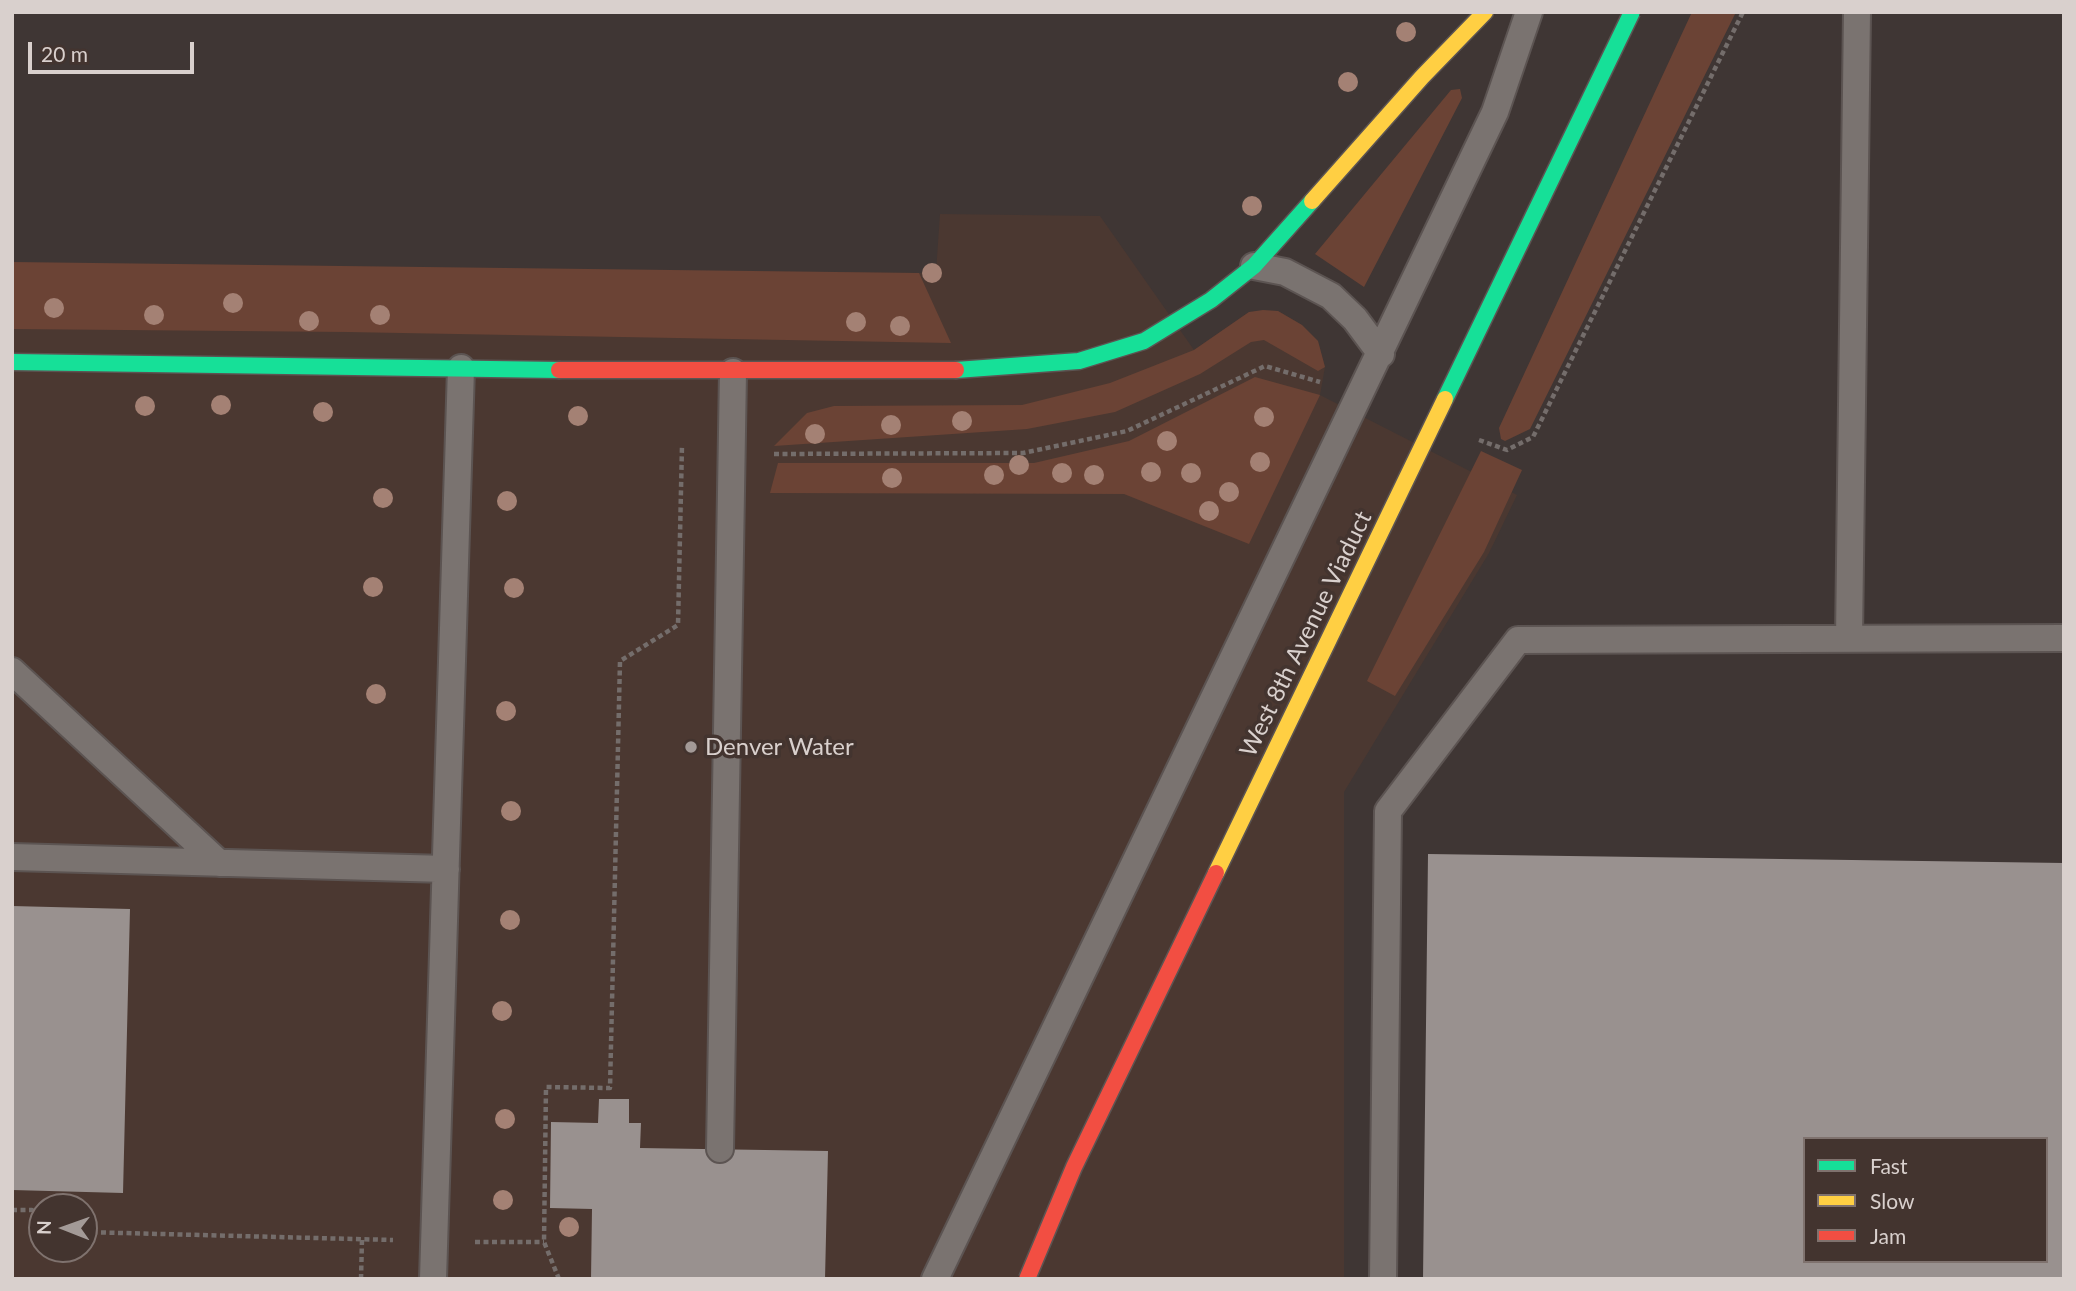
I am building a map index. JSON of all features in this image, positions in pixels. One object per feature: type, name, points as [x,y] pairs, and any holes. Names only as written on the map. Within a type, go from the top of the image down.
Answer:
[{"type":"street","points":[[12,362],[733,372],[982,370],[1079,362],[1144,341],[1211,300],[1254,266],[1422,77],[1485,12]]},
{"type":"street","name":"West 8th Avenue Viaduct","points":[[1027,1279],[1074,1167],[1632,12]]},
{"type":"lane","points":[[935,1279],[1495,112],[1530,12]]},
{"type":"lane","points":[[1849,639],[1857,12]]},
{"type":"lane","points":[[1254,266],[1285,272],[1331,296],[1355,319],[1381,354]]},
{"type":"lane","points":[[433,1279],[461,368]]},
{"type":"lane","points":[[720,1149],[733,372]]},
{"type":"lane","points":[[1383,1279],[1388,811],[1518,640],[2064,638]]},
{"type":"lane","points":[[12,671],[219,863]]},
{"type":"lane","points":[[12,857],[446,869]]},
{"type":"path","points":[[1507,450],[1534,437],[1742,12]]},
{"type":"path","points":[[771,454],[1023,453],[1127,431],[1265,366],[1325,384]]},
{"type":"path","points":[[559,1279],[544,1242],[546,1087],[610,1088],[620,661],[678,625],[682,445]]},
{"type":"path","points":[[98,1232],[544,1242]]},
{"type":"path","points":[[360,1279],[362,1240]]},
{"type":"shaded area","points":[[1692,12],[1736,12],[1530,429],[1505,441],[1501,439],[1499,428]]},
{"type":"shaded area","points":[[1460,89],[1462,98],[1364,287],[1315,254],[1451,90]]},
{"type":"shaded area","name":"Denver Water","points":[[940,214],[1100,216],[1194,350],[1249,312],[1278,311],[1302,325],[1318,341],[1325,367],[1320,395],[1517,495],[1489,553],[1344,792],[1344,1279],[12,1279],[12,266],[936,272]]},
{"type":"shaded area","points":[[12,262],[919,273],[951,343],[12,329]]},
{"type":"shaded area","points":[[1278,311],[1302,325],[1318,341],[1325,367],[1318,371],[1264,340],[1251,342],[1200,374],[1115,412],[1027,429],[774,446],[807,413],[834,406],[1022,405],[1110,383],[1194,350],[1249,312]]},
{"type":"shaded area","points":[[1255,377],[1320,395],[1249,544],[1124,494],[770,493],[778,463],[1034,463],[1129,441]]},
{"type":"shaded area","points":[[1481,451],[1522,470],[1484,552],[1395,696],[1367,681]]},
{"type":"building","points":[[1428,854],[2064,863],[2064,1279],[1423,1279]]},
{"type":"building","points":[[12,906],[130,909],[123,1193],[12,1190]]},
{"type":"building","points":[[599,1099],[629,1099],[629,1123],[641,1123],[640,1148],[828,1151],[825,1279],[591,1279],[592,1209],[550,1208],[551,1122],[598,1123]]},
{"type":"traffic: fast","points":[[1445,399],[1632,12]]},
{"type":"traffic: fast","points":[[956,370],[1079,361],[1144,341],[1211,300],[1254,266],[1312,201]]},
{"type":"traffic: fast","points":[[12,362],[559,370]]},
{"type":"traffic: slow","points":[[1312,201],[1422,77],[1485,12]]},
{"type":"traffic: slow","points":[[1216,873],[1445,399]]},
{"type":"traffic: jam","points":[[559,370],[956,370]]},
{"type":"traffic: jam","points":[[1027,1279],[1074,1167],[1216,873]]},
{"type":"place","name":"Denver Water","points":[[691,747]]}]
